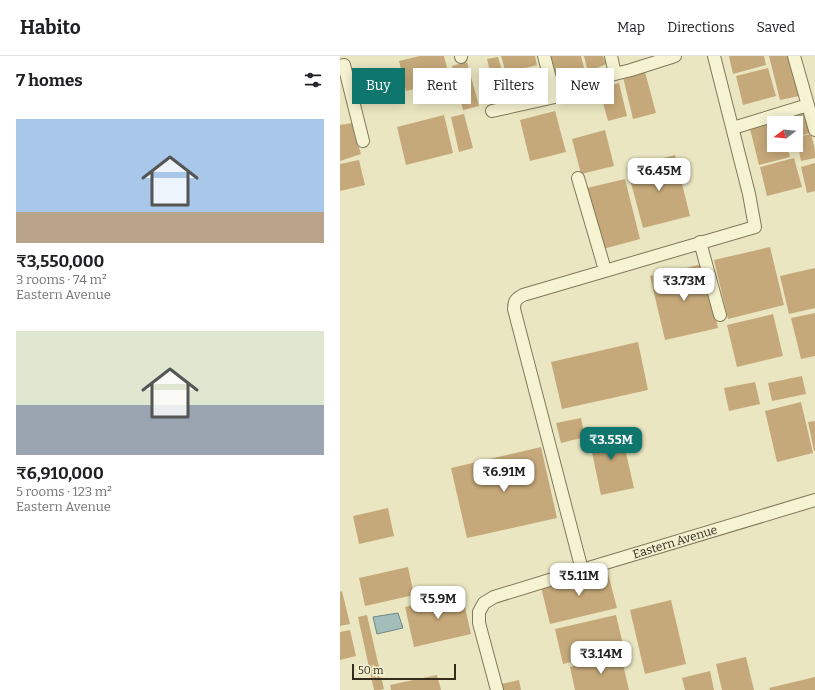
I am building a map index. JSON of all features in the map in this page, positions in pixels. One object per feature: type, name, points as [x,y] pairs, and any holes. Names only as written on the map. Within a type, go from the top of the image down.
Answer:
[{"type":"street","points":[[544,56],[555,97]]},
{"type":"street","points":[[611,56],[615,74]]},
{"type":"street","points":[[492,111],[555,97],[575,84],[675,56]]},
{"type":"street","points":[[582,570],[514,309],[514,303],[517,298],[523,295],[755,227],[749,194],[714,56]]},
{"type":"street","points":[[794,56],[815,130]]},
{"type":"street","points":[[340,66],[344,65],[363,141]]},
{"type":"street","points":[[733,128],[808,105]]},
{"type":"street","points":[[578,178],[605,270]]},
{"type":"street","points":[[700,242],[720,315]]},
{"type":"street","name":"Eastern Avenue","points":[[497,690],[479,624],[479,612],[484,603],[494,597],[815,500]]},
{"type":"water","points":[[398,613],[403,628],[377,634],[373,617]]},
{"type":"building","points":[[420,56],[444,56],[447,68],[413,68],[413,89],[406,91],[405,68],[401,68],[399,61]]},
{"type":"building","points":[[501,56],[535,56],[537,65],[525,68],[505,68]]},
{"type":"building","points":[[551,56],[581,56],[584,68],[556,68],[556,75]]},
{"type":"building","points":[[584,56],[603,56],[606,64],[597,68],[587,68]]},
{"type":"building","points":[[729,56],[764,56],[766,65],[733,74]]},
{"type":"building","points":[[769,56],[789,56],[799,96],[780,100]]},
{"type":"building","points":[[498,57],[501,68],[489,68],[487,59]]},
{"type":"building","points":[[467,62],[469,68],[452,68],[452,66]]},
{"type":"building","points":[[768,68],[776,96],[743,105],[736,76]]},
{"type":"building","points":[[645,72],[656,113],[633,119],[623,77]]},
{"type":"building","points":[[471,77],[479,106],[463,110],[462,104],[471,104]]},
{"type":"building","points":[[619,83],[627,116],[608,121],[603,104],[614,104],[614,84]]},
{"type":"building","points":[[803,109],[810,133],[803,135],[803,116],[787,116],[786,114]]},
{"type":"building","points":[[555,111],[566,152],[530,161],[520,120]]},
{"type":"building","points":[[464,114],[473,148],[459,152],[451,117]]},
{"type":"building","points":[[444,115],[453,153],[406,165],[397,127]]},
{"type":"building","points":[[352,123],[361,154],[340,161],[340,125]]},
{"type":"building","points":[[767,125],[767,152],[789,152],[790,157],[759,165],[750,129]]},
{"type":"building","points":[[605,130],[614,166],[581,174],[572,139]]},
{"type":"building","points":[[811,134],[815,150],[815,158],[801,161],[799,152],[803,152],[803,136]]},
{"type":"building","points":[[675,155],[690,216],[643,228],[627,168]]},
{"type":"building","points":[[794,158],[802,187],[767,196],[760,167]]},
{"type":"building","points":[[359,160],[365,185],[340,191],[340,164]]},
{"type":"building","points":[[815,163],[815,191],[807,193],[801,167]]},
{"type":"building","points":[[625,179],[640,239],[603,249],[587,188]]},
{"type":"building","points":[[770,247],[784,305],[728,319],[714,260]]},
{"type":"building","points":[[703,264],[718,328],[665,340],[650,276]]},
{"type":"building","points":[[815,268],[815,308],[789,314],[780,276]]},
{"type":"building","points":[[815,313],[815,356],[801,359],[791,318]]},
{"type":"building","points":[[773,314],[783,356],[737,367],[727,325]]},
{"type":"building","points":[[638,342],[648,390],[562,409],[551,362]]},
{"type":"building","points":[[802,376],[806,394],[772,401],[768,383]]},
{"type":"building","points":[[755,382],[760,404],[729,411],[724,388]]},
{"type":"building","points":[[801,402],[813,453],[777,462],[765,411]]},
{"type":"building","points":[[581,418],[585,437],[561,443],[556,423]]},
{"type":"building","points":[[815,421],[815,451],[814,451],[808,422]]},
{"type":"building","points":[[620,427],[634,488],[601,495],[588,434]]},
{"type":"building","points":[[541,447],[557,518],[467,538],[451,468]]},
{"type":"building","points":[[388,508],[394,536],[359,544],[353,516]]},
{"type":"building","points":[[408,567],[414,595],[365,606],[359,578]]},
{"type":"building","points":[[607,570],[617,608],[550,624],[541,587]]},
{"type":"building","points":[[342,591],[350,624],[340,626],[340,592]]},
{"type":"building","points":[[462,594],[471,634],[414,647],[405,607]]},
{"type":"building","points":[[671,600],[686,664],[645,674],[630,610]]},
{"type":"building","points":[[367,615],[384,689],[380,690],[374,690],[358,617]]},
{"type":"building","points":[[616,615],[624,649],[563,664],[555,629]]},
{"type":"building","points":[[350,630],[356,656],[340,660],[340,632]]},
{"type":"building","points":[[621,655],[629,690],[575,690],[570,667]]},
{"type":"building","points":[[746,657],[754,690],[722,690],[716,664]]},
{"type":"building","points":[[710,671],[714,690],[685,690],[682,678]]},
{"type":"building","points":[[437,675],[441,690],[391,690],[390,685]]},
{"type":"building","points":[[815,677],[815,690],[770,690],[769,688]]},
{"type":"building","points":[[519,680],[521,690],[502,690],[501,684]]}]
